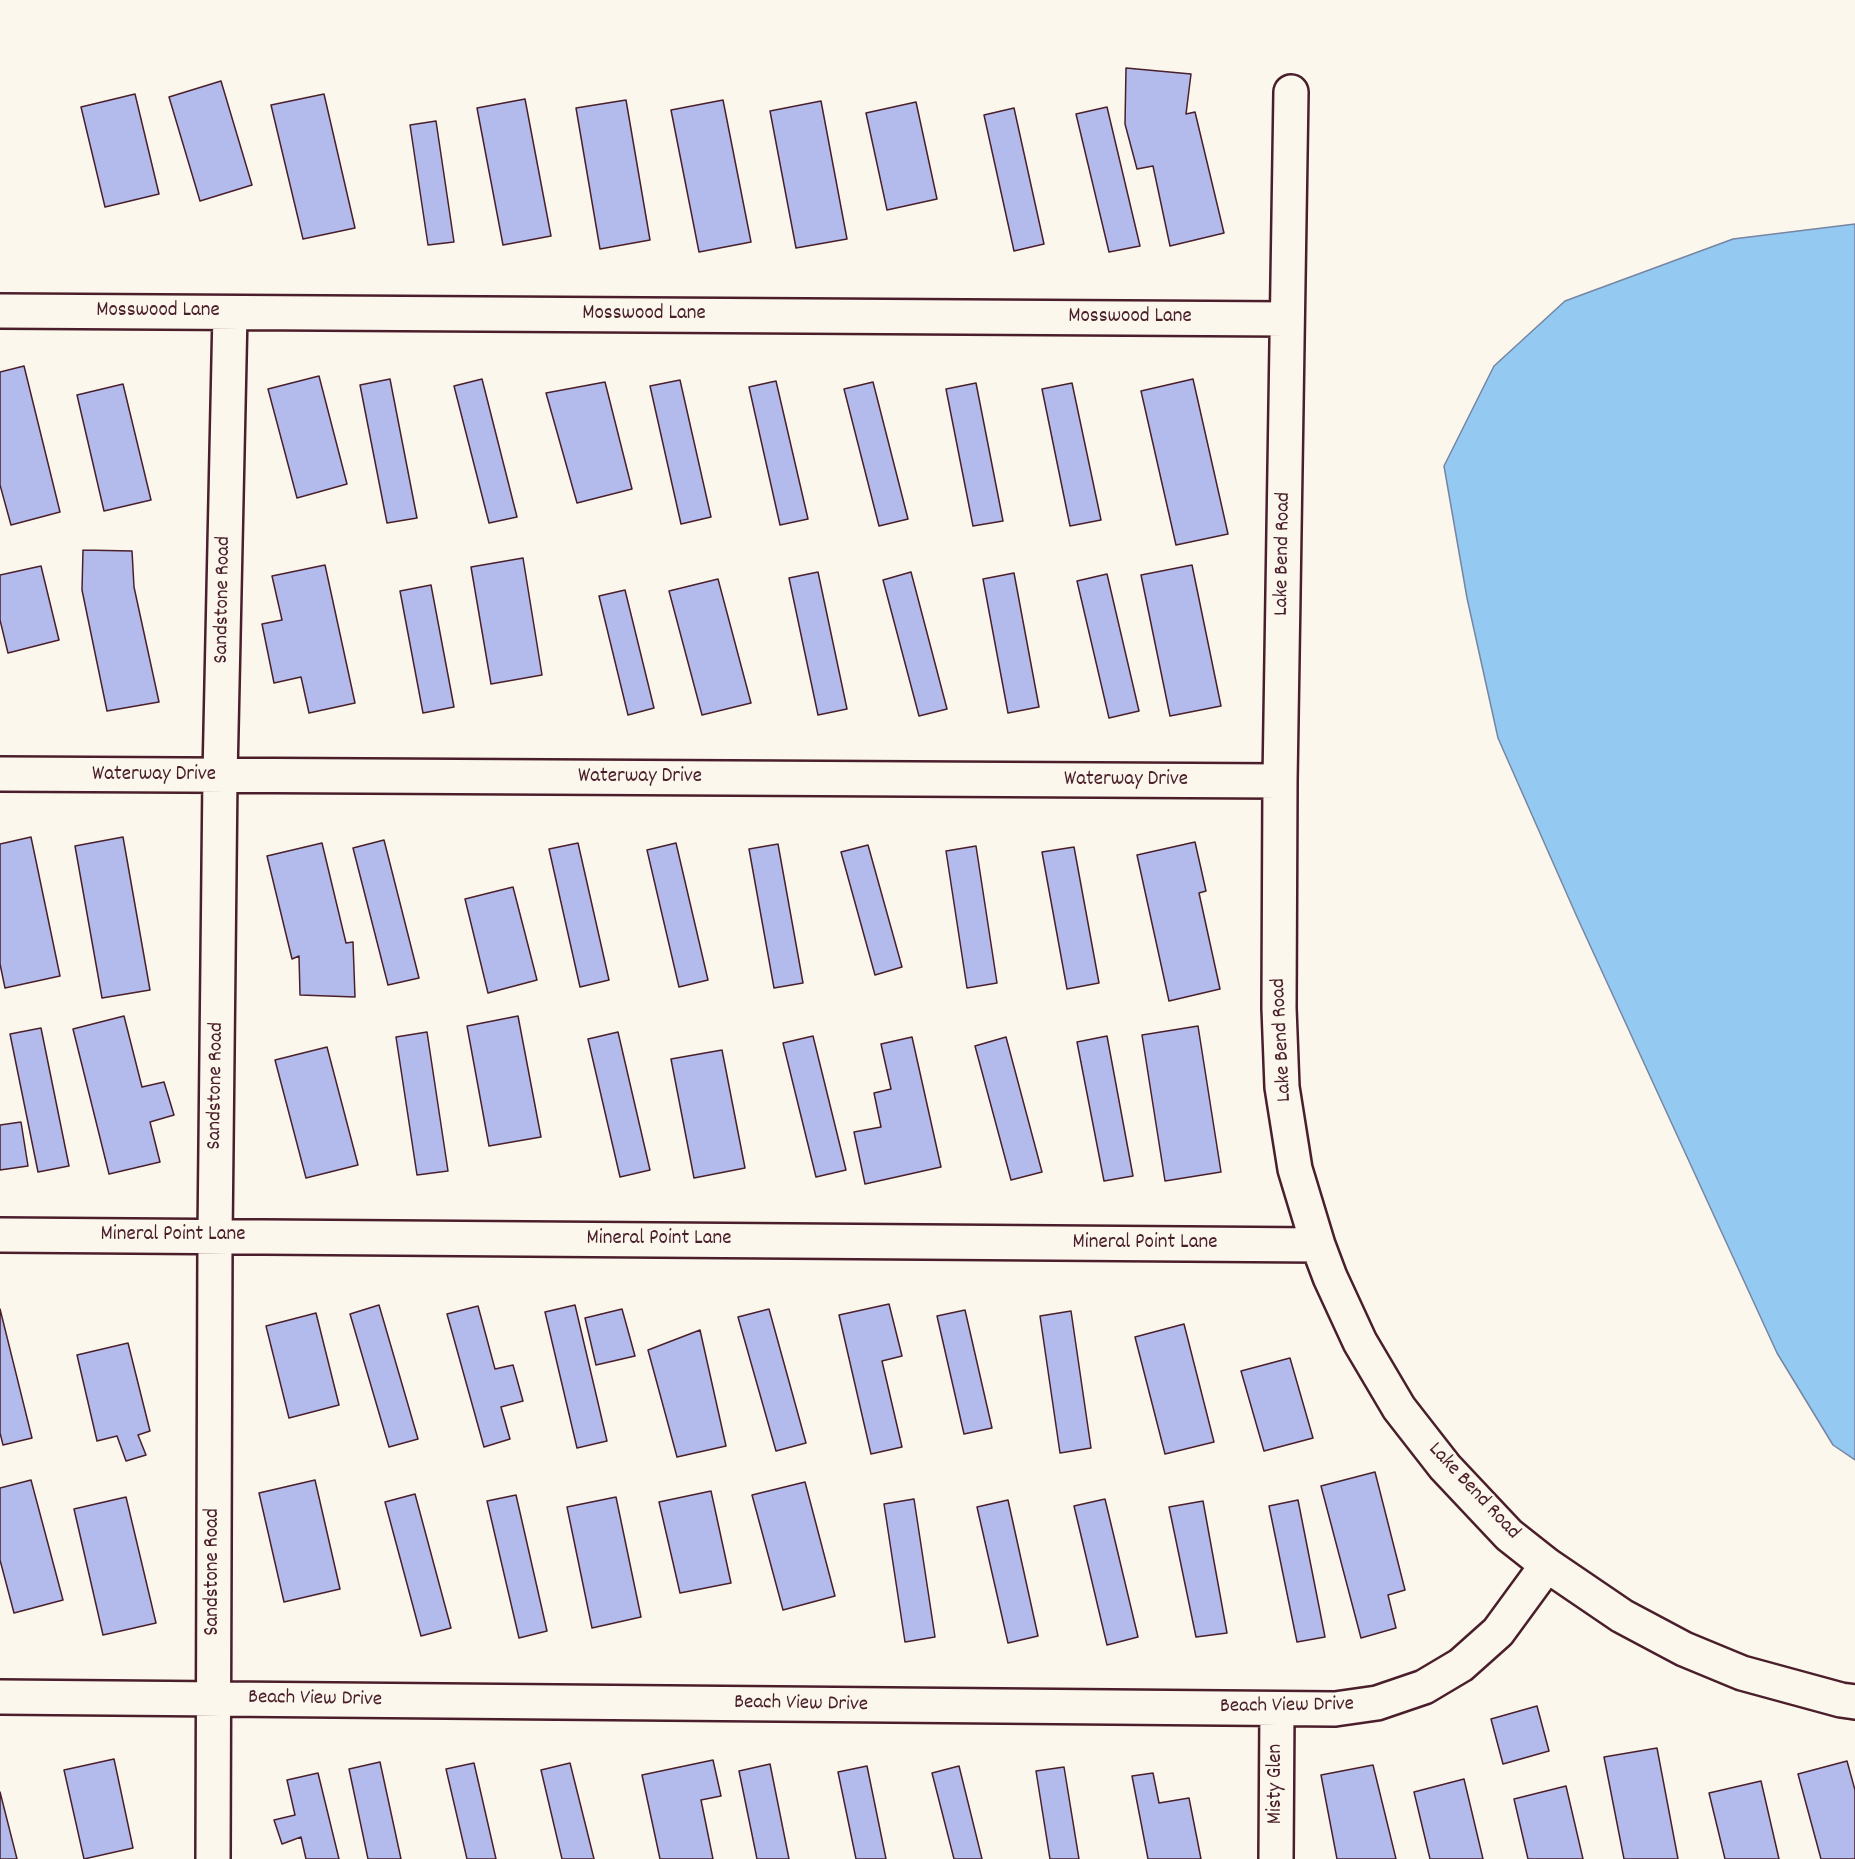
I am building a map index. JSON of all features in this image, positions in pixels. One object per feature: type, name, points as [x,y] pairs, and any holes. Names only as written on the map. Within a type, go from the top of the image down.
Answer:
[{"type":"street","name":"Lake Bend Road","points":[[1291,92],[1280,781],[1279,1008],[1282,1088],[1294,1169],[1318,1245],[1360,1342],[1399,1408],[1445,1467],[1509,1535],[1547,1565],[1622,1616],[1684,1649],[1743,1673],[1855,1702]]},
{"type":"street","name":"Mosswood Lane","points":[[0,311],[1287,319]]},
{"type":"street","name":"Sandstone Road","points":[[213,1859],[215,1237],[220,776],[230,313]]},
{"type":"street","name":"Waterway Drive","points":[[0,774],[1280,781]]},
{"type":"street","name":"Mineral Point Lane","points":[[0,1235],[1318,1245]]},
{"type":"street","name":"Beach View Drive","points":[[0,1697],[1335,1709],[1377,1703],[1424,1687],[1461,1665],[1498,1632],[1547,1565]]},
{"type":"street","name":"Misty Glen","points":[[1276,1859],[1277,1710]]},
{"type":"water","points":[[1855,224],[1855,1460],[1833,1445],[1777,1353],[1577,917],[1498,738],[1467,598],[1444,466],[1494,366],[1565,301],[1733,239]]},
{"type":"building","points":[[1126,68],[1191,74],[1186,114],[1195,112],[1224,233],[1170,246],[1153,166],[1137,169],[1125,124]]},
{"type":"building","points":[[221,81],[252,185],[200,201],[169,97]]},
{"type":"building","points":[[135,94],[159,194],[105,207],[81,107]]},
{"type":"building","points":[[324,94],[355,228],[303,239],[271,105]]},
{"type":"building","points":[[525,99],[551,236],[503,245],[477,108]]},
{"type":"building","points":[[626,100],[650,240],[600,249],[576,108]]},
{"type":"building","points":[[723,100],[751,242],[699,252],[671,110]]},
{"type":"building","points":[[821,101],[847,239],[796,248],[770,111]]},
{"type":"building","points":[[916,102],[937,199],[887,210],[866,113]]},
{"type":"building","points":[[1107,107],[1140,246],[1109,252],[1076,114]]},
{"type":"building","points":[[1014,108],[1044,244],[1014,251],[984,115]]},
{"type":"building","points":[[436,121],[454,242],[428,245],[410,125]]},
{"type":"building","points":[[24,366],[60,512],[11,525],[0,485],[0,372]]},
{"type":"building","points":[[319,376],[347,484],[297,498],[268,389]]},
{"type":"building","points":[[390,379],[417,518],[387,523],[360,385]]},
{"type":"building","points":[[482,379],[517,517],[489,523],[454,386]]},
{"type":"building","points":[[1193,379],[1228,534],[1176,545],[1141,391]]},
{"type":"building","points":[[680,380],[711,517],[681,524],[650,386]]},
{"type":"building","points":[[776,381],[808,519],[780,525],[749,387]]},
{"type":"building","points":[[605,382],[632,489],[577,503],[546,393]]},
{"type":"building","points":[[873,382],[908,519],[879,526],[844,389]]},
{"type":"building","points":[[976,383],[1003,521],[973,526],[946,389]]},
{"type":"building","points":[[1072,383],[1101,520],[1070,526],[1042,389]]},
{"type":"building","points":[[123,384],[151,500],[104,511],[77,395]]},
{"type":"building","points":[[83,550],[132,551],[134,587],[159,702],[107,711],[82,590]]},
{"type":"building","points":[[523,558],[542,675],[491,684],[471,567]]},
{"type":"building","points":[[325,565],[355,703],[309,713],[301,677],[274,683],[262,624],[282,620],[272,576]]},
{"type":"building","points":[[1192,565],[1221,706],[1170,716],[1141,575]]},
{"type":"building","points":[[41,566],[59,640],[8,653],[0,620],[0,575]]},
{"type":"building","points":[[818,572],[847,709],[818,715],[789,578]]},
{"type":"building","points":[[911,572],[947,709],[919,716],[883,580]]},
{"type":"building","points":[[1014,573],[1039,707],[1008,713],[983,579]]},
{"type":"building","points":[[1107,574],[1139,711],[1109,718],[1077,581]]},
{"type":"building","points":[[718,579],[751,703],[702,715],[669,591]]},
{"type":"building","points":[[431,585],[454,707],[423,713],[400,591]]},
{"type":"building","points":[[625,590],[654,708],[628,715],[599,596]]},
{"type":"building","points":[[31,837],[60,976],[5,988],[0,964],[0,844]]},
{"type":"building","points":[[123,837],[150,990],[102,998],[75,846]]},
{"type":"building","points":[[384,840],[419,978],[388,985],[353,848]]},
{"type":"building","points":[[1195,842],[1206,891],[1199,893],[1220,989],[1169,1001],[1137,855]]},
{"type":"building","points":[[322,843],[346,943],[353,942],[355,997],[300,995],[299,956],[292,959],[267,856]]},
{"type":"building","points":[[578,843],[609,980],[580,987],[549,849]]},
{"type":"building","points":[[676,843],[708,980],[679,987],[647,850]]},
{"type":"building","points":[[778,844],[803,983],[774,988],[749,849]]},
{"type":"building","points":[[868,845],[902,967],[875,975],[841,852]]},
{"type":"building","points":[[976,846],[997,983],[967,988],[946,851]]},
{"type":"building","points":[[1074,847],[1099,983],[1067,989],[1042,852]]},
{"type":"building","points":[[513,887],[537,980],[488,993],[465,899]]},
{"type":"building","points":[[124,1016],[142,1087],[164,1082],[174,1115],[150,1122],[160,1162],[109,1174],[73,1029]]},
{"type":"building","points":[[518,1016],[541,1137],[489,1146],[467,1026]]},
{"type":"building","points":[[1198,1026],[1221,1172],[1165,1181],[1142,1035]]},
{"type":"building","points":[[41,1028],[69,1166],[38,1172],[10,1034]]},
{"type":"building","points":[[427,1032],[448,1171],[417,1175],[396,1037]]},
{"type":"building","points":[[618,1032],[650,1170],[620,1177],[588,1039]]},
{"type":"building","points":[[813,1036],[846,1170],[816,1177],[783,1043]]},
{"type":"building","points":[[1107,1036],[1133,1176],[1104,1181],[1077,1042]]},
{"type":"building","points":[[912,1037],[941,1167],[865,1184],[854,1132],[881,1127],[874,1093],[891,1089],[881,1044]]},
{"type":"building","points":[[1006,1037],[1042,1172],[1011,1180],[975,1046]]},
{"type":"building","points":[[327,1047],[358,1165],[306,1178],[275,1060]]},
{"type":"building","points":[[722,1050],[745,1168],[694,1178],[671,1059]]},
{"type":"building","points":[[21,1122],[28,1166],[0,1170],[0,1125]]},
{"type":"building","points":[[889,1304],[902,1356],[882,1361],[902,1447],[871,1454],[839,1315]]},
{"type":"building","points":[[379,1305],[418,1439],[389,1447],[350,1314]]},
{"type":"building","points":[[575,1305],[607,1441],[577,1448],[545,1312]]},
{"type":"building","points":[[478,1306],[495,1369],[513,1365],[523,1401],[501,1407],[510,1439],[484,1447],[447,1314]]},
{"type":"building","points":[[0,1309],[32,1438],[3,1445],[0,1433]]},
{"type":"building","points":[[622,1309],[635,1356],[596,1365],[585,1318]]},
{"type":"building","points":[[769,1309],[806,1443],[776,1451],[738,1317]]},
{"type":"building","points":[[965,1310],[992,1428],[964,1434],[937,1316]]},
{"type":"building","points":[[1071,1311],[1091,1448],[1060,1453],[1040,1316]]},
{"type":"building","points":[[316,1313],[339,1405],[289,1418],[266,1326]]},
{"type":"building","points":[[1184,1324],[1214,1442],[1165,1454],[1135,1337]]},
{"type":"building","points":[[700,1330],[726,1446],[677,1457],[648,1350]]},
{"type":"building","points":[[128,1343],[150,1431],[138,1435],[146,1455],[126,1461],[117,1436],[97,1441],[77,1355]]},
{"type":"building","points":[[1290,1358],[1313,1438],[1264,1451],[1241,1371]]},
{"type":"building","points":[[1375,1472],[1405,1590],[1388,1595],[1396,1628],[1361,1638],[1321,1486]]},
{"type":"building","points":[[31,1480],[63,1600],[14,1613],[0,1560],[0,1488]]},
{"type":"building","points":[[315,1480],[340,1589],[284,1602],[259,1493]]},
{"type":"building","points":[[805,1482],[835,1596],[783,1610],[752,1495]]},
{"type":"building","points":[[711,1491],[731,1583],[680,1593],[659,1502]]},
{"type":"building","points":[[415,1494],[451,1628],[421,1636],[385,1502]]},
{"type":"building","points":[[516,1495],[547,1631],[519,1638],[487,1501]]},
{"type":"building","points":[[126,1497],[156,1623],[103,1635],[74,1509]]},
{"type":"building","points":[[616,1497],[641,1617],[592,1628],[567,1507]]},
{"type":"building","points":[[914,1499],[935,1637],[905,1642],[884,1504]]},
{"type":"building","points":[[1105,1499],[1138,1637],[1107,1645],[1074,1506]]},
{"type":"building","points":[[1008,1500],[1038,1636],[1008,1643],[977,1507]]},
{"type":"building","points":[[1298,1500],[1325,1637],[1297,1642],[1269,1506]]},
{"type":"building","points":[[1203,1501],[1227,1633],[1196,1637],[1169,1507]]},
{"type":"building","points":[[1537,1706],[1549,1751],[1503,1764],[1491,1719]]},
{"type":"building","points":[[1657,1748],[1678,1859],[1624,1859],[1604,1757]]},
{"type":"building","points":[[114,1759],[133,1848],[84,1859],[64,1770]]},
{"type":"building","points":[[713,1760],[721,1796],[701,1800],[713,1859],[660,1859],[642,1775]]},
{"type":"building","points":[[1847,1761],[1855,1790],[1855,1859],[1821,1859],[1798,1774]]},
{"type":"building","points":[[380,1762],[401,1859],[368,1859],[349,1769]]},
{"type":"building","points":[[474,1763],[496,1859],[467,1859],[446,1769]]},
{"type":"building","points":[[570,1763],[594,1859],[562,1859],[541,1770]]},
{"type":"building","points":[[770,1764],[789,1859],[757,1859],[739,1771]]},
{"type":"building","points":[[1373,1765],[1396,1859],[1337,1859],[1321,1775]]},
{"type":"building","points":[[867,1766],[886,1859],[856,1859],[838,1772]]},
{"type":"building","points":[[959,1766],[982,1859],[954,1859],[932,1773]]},
{"type":"building","points":[[1064,1767],[1079,1859],[1050,1859],[1036,1771]]},
{"type":"building","points":[[318,1773],[339,1859],[306,1859],[301,1837],[282,1844],[274,1820],[295,1815],[287,1780]]},
{"type":"building","points":[[1153,1773],[1159,1803],[1189,1798],[1201,1859],[1148,1859],[1132,1776]]},
{"type":"building","points":[[1464,1779],[1483,1859],[1430,1859],[1414,1792]]},
{"type":"building","points":[[1761,1781],[1779,1859],[1725,1859],[1709,1793]]},
{"type":"building","points":[[1566,1786],[1583,1859],[1528,1859],[1514,1799]]},
{"type":"building","points":[[0,1792],[17,1859],[0,1859]]}]
